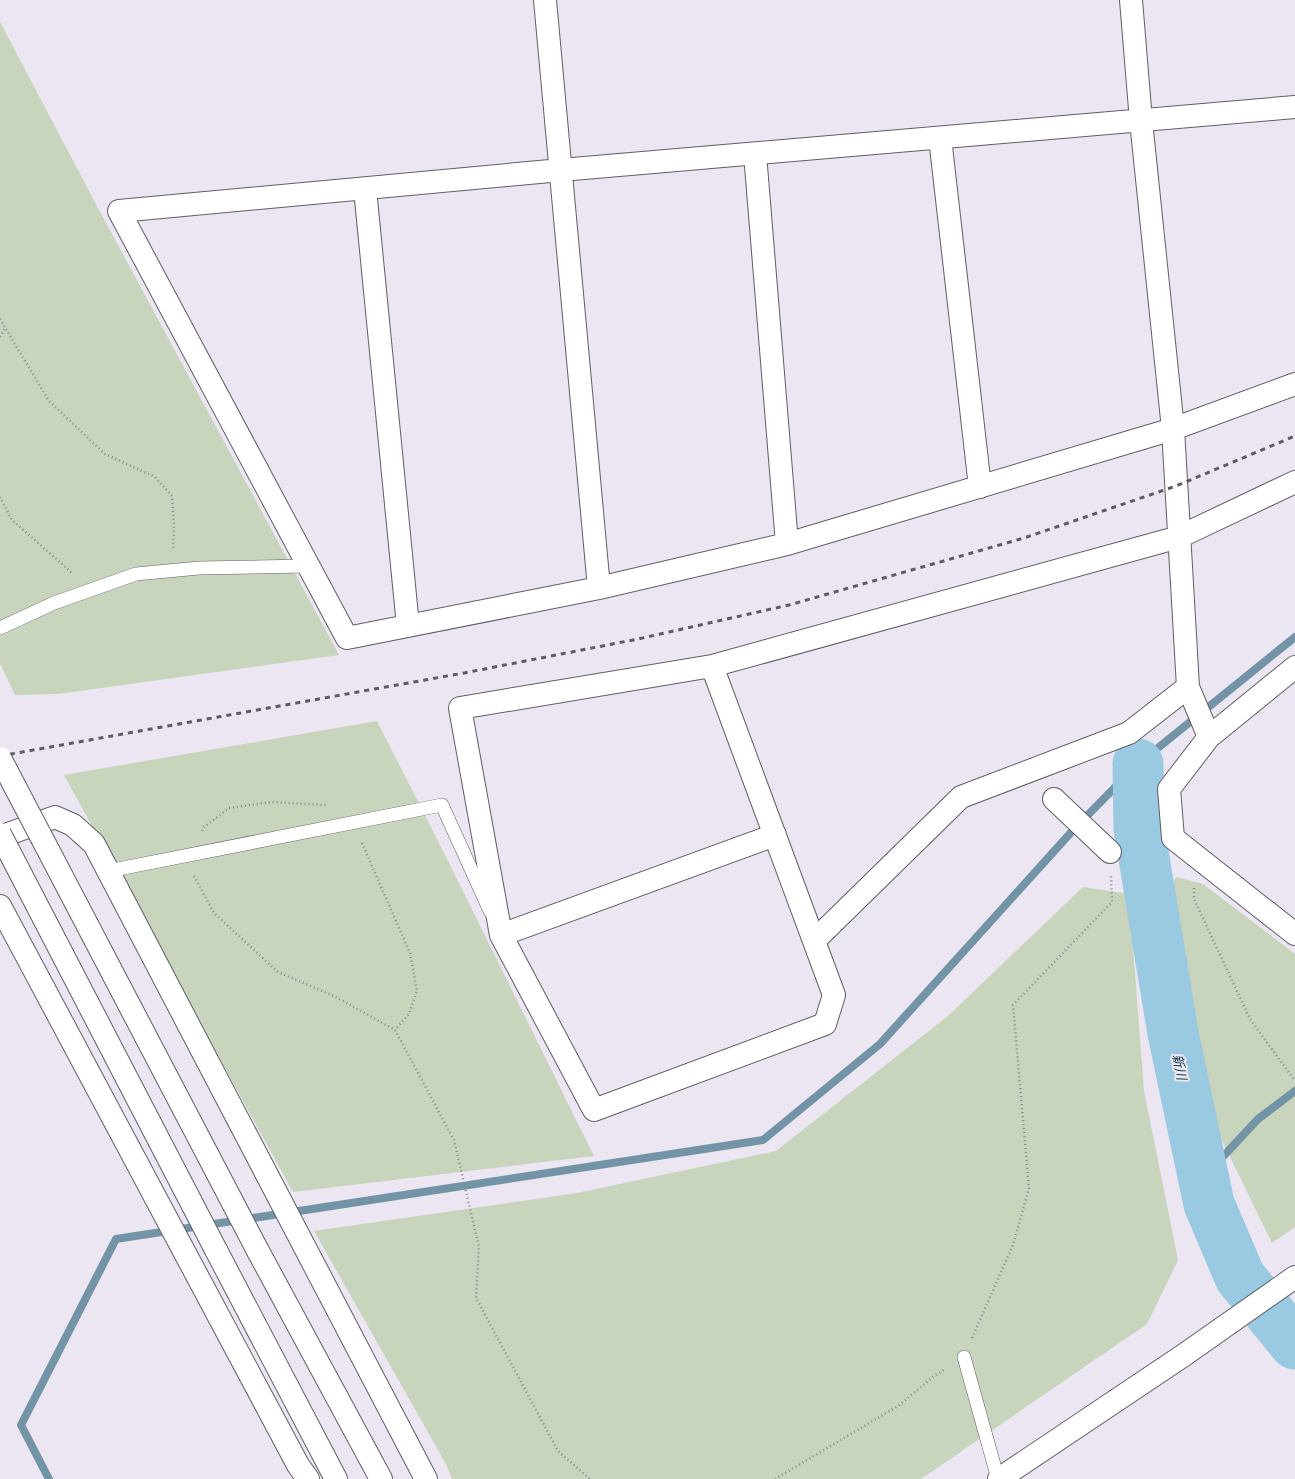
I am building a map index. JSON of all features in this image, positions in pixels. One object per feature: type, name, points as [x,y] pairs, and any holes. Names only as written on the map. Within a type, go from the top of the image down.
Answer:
[{"type":"street","points":[[546,0],[600,588]]},
{"type":"street","points":[[1131,0],[1173,430],[1191,694],[1206,732]]},
{"type":"street","points":[[1295,107],[561,170],[119,211],[347,638],[600,588],[787,544],[1173,430],[1295,384]]},
{"type":"street","points":[[940,138],[980,487]]},
{"type":"street","points":[[755,154],[787,544]]},
{"type":"street","points":[[365,189],[408,626]]},
{"type":"street","points":[[712,666],[834,995],[825,1024],[594,1110],[501,935],[460,708],[712,666],[1180,537],[1295,482]]},
{"type":"street","points":[[1295,667],[1206,732],[1169,789],[1173,838],[1295,934]]},
{"type":"street","points":[[814,941],[961,797],[1129,733],[1191,694]]},
{"type":"street","points":[[0,758],[258,1251],[381,1479]]},
{"type":"street","points":[[1054,799],[1110,852]]},
{"type":"street","points":[[336,1479],[0,835],[55,817],[73,825],[94,844],[426,1479]]},
{"type":"street","points":[[501,935],[775,835]]},
{"type":"street","points":[[0,906],[298,1465],[308,1479]]},
{"type":"street","points":[[998,1479],[1184,1355],[1295,1277]]},
{"type":"lane","points":[[0,628],[54,603],[136,574],[199,568],[308,566]]},
{"type":"lane","points":[[108,871],[442,806],[501,935]]},
{"type":"lane","points":[[964,1357],[998,1479]]},
{"type":"path","points":[[0,319],[48,401],[105,454],[155,477],[172,496],[174,525],[172,571]]},
{"type":"path","points":[[0,337],[5,328]]},
{"type":"path","points":[[0,497],[12,520],[91,590]]},
{"type":"path","points":[[395,1030],[409,1014],[417,991],[410,953],[353,823],[326,804],[271,802],[229,808],[203,828],[193,854],[193,875],[214,913],[278,972],[334,996],[395,1030],[454,1140],[479,1247],[476,1298],[558,1451],[590,1479]]},
{"type":"path","points":[[775,1479],[898,1406],[933,1377],[964,1357],[1013,1245],[1029,1188],[1013,1006],[1112,902],[1110,852]]},
{"type":"path","points":[[1195,855],[1194,899],[1250,1019],[1295,1081]]},
{"type":"green space","points":[[0,22],[98,208],[339,655],[58,694],[15,695],[0,663]]},
{"type":"green space","points":[[377,721],[594,1156],[293,1192],[64,775]]},
{"type":"green space","points":[[1176,877],[1203,884],[1295,954],[1295,1227],[1272,1243],[1215,1126],[1181,1000],[1167,896]]},
{"type":"green space","points":[[1083,887],[1129,894],[1144,1091],[1178,1260],[1147,1324],[921,1479],[452,1479],[446,1464],[314,1231],[577,1193],[776,1151],[948,1016]]},
{"type":"waterway","points":[[49,1479],[21,1425],[116,1239],[763,1140],[880,1044],[1075,828],[1138,764],[1295,637]]},
{"type":"waterway","name":"新川","points":[[1138,764],[1139,828],[1173,1033],[1209,1204],[1240,1277],[1295,1344]]},
{"type":"waterway","points":[[1203,1178],[1258,1119],[1295,1091]]},
{"type":"railway","points":[[0,756],[464,673],[638,639],[789,605],[1024,538],[1176,486],[1295,436]]}]
